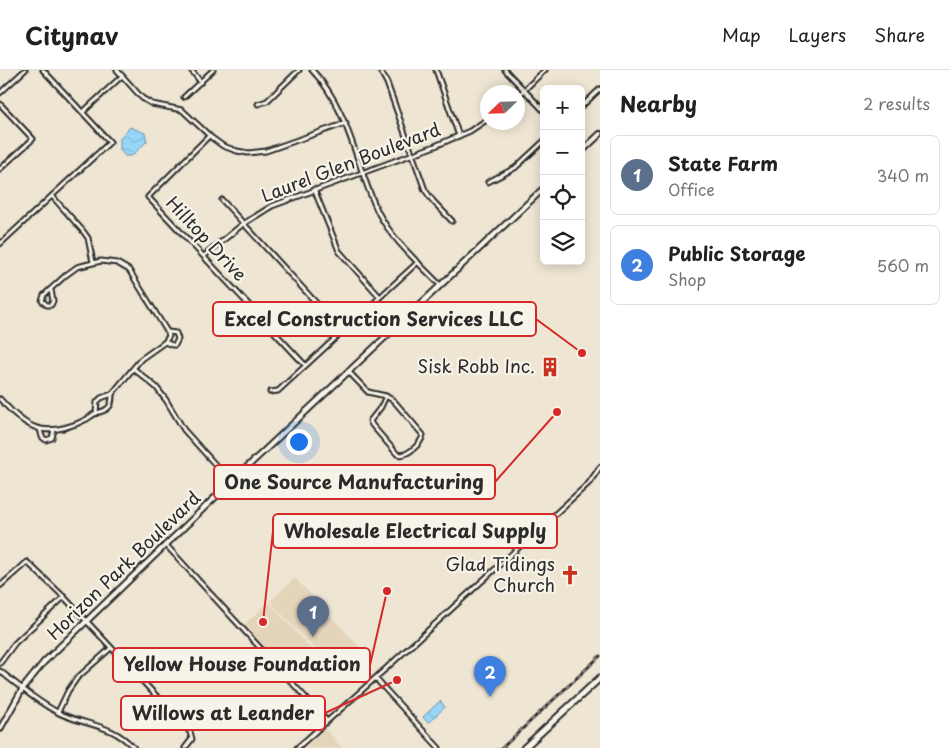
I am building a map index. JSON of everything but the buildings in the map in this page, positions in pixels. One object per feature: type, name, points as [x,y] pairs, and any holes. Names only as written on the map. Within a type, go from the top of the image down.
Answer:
[{"type":"main road","points":[[524,748],[600,678]]},
{"type":"street","points":[[0,93],[25,70]]},
{"type":"street","points":[[0,244],[110,142],[43,70]]},
{"type":"street","points":[[117,70],[142,98],[152,104],[182,110],[209,136],[232,150],[248,153],[260,152],[346,123]]},
{"type":"street","points":[[191,70],[201,82]]},
{"type":"street","points":[[184,97],[213,70]]},
{"type":"street","points":[[258,104],[267,101],[299,70]]},
{"type":"street","points":[[312,70],[331,94],[346,123],[377,210],[384,223],[440,285]]},
{"type":"street","points":[[380,70],[427,194],[452,221]]},
{"type":"street","points":[[436,70],[459,136]]},
{"type":"street","points":[[505,70],[519,85]]},
{"type":"street","points":[[525,89],[545,70]]},
{"type":"street","points":[[83,112],[122,76]]},
{"type":"street","points":[[585,103],[600,89]]},
{"type":"street","points":[[525,91],[540,107]]},
{"type":"street","points":[[0,104],[33,139],[0,169]]},
{"type":"street","name":"Laurel Glen Boulevard","points":[[204,256],[243,224],[272,206],[459,136],[480,124]]},
{"type":"street","points":[[585,148],[600,134]]},
{"type":"street","name":"Hilltop Drive","points":[[209,136],[148,197],[305,365]]},
{"type":"street","points":[[488,182],[515,168],[540,145]]},
{"type":"street","points":[[314,189],[339,251],[380,297]]},
{"type":"street","name":"Horizon Park Boulevard","points":[[0,729],[23,688],[44,662],[348,371],[540,192]]},
{"type":"street","points":[[52,196],[88,238],[93,262]]},
{"type":"street","points":[[222,200],[342,331]]},
{"type":"street","points":[[51,290],[53,302],[47,306],[43,303],[43,297],[66,274],[77,267],[101,261],[124,265],[168,332],[169,336],[165,342],[142,359],[112,394],[101,398],[97,402],[96,413]]},
{"type":"street","points":[[270,392],[278,391],[418,262]]},
{"type":"street","points":[[165,342],[172,346],[178,340],[176,333],[168,332]]},
{"type":"street","points":[[134,369],[156,387],[184,430],[231,482]]},
{"type":"street","points":[[348,371],[368,392],[386,396],[394,401],[423,435],[422,439],[405,455],[397,454],[372,425],[370,420],[381,407],[386,396]]},
{"type":"street","points":[[0,400],[15,415],[40,429],[54,430],[73,425],[108,408],[111,404],[112,394]]},
{"type":"street","points":[[40,429],[42,437],[46,440],[52,438],[54,430]]},
{"type":"street","points":[[297,748],[376,679],[589,482],[600,467]]},
{"type":"street","points":[[165,545],[327,721]]},
{"type":"street","points":[[0,586],[27,562],[64,597],[190,732],[192,738],[185,748]]},
{"type":"street","points":[[0,664],[16,643],[64,597]]},
{"type":"street","points":[[58,712],[68,691],[77,678],[111,648]]},
{"type":"street","points":[[0,671],[58,712],[106,728],[118,734],[134,748]]},
{"type":"street","points":[[376,679],[439,748]]},
{"type":"shaded area","points":[[295,578],[371,659],[346,683],[270,601]]},
{"type":"shaded area","points":[[269,602],[321,660],[297,682],[244,625]]},
{"type":"shaded area","points":[[325,729],[342,748],[305,748]]},
{"type":"water","points":[[130,127],[145,133],[147,141],[132,156],[125,156],[120,150],[120,138]]},
{"type":"water","points":[[440,701],[445,707],[427,722],[423,717]]},
{"type":"railway","points":[[502,748],[600,656]]},
{"type":"place","name":"Excel Construction Services LLC","points":[[582,353]]},
{"type":"place","name":"Sisk Robb Inc.","points":[[550,367]]},
{"type":"place","name":"One Source Manufacturing","points":[[557,412]]},
{"type":"place","name":"Glad Tidings Church","points":[[570,575]]},
{"type":"place","name":"Yellow House Foundation","points":[[387,591]]},
{"type":"place","name":"Wholesale Electrical Supply","points":[[263,622]]},
{"type":"place","name":"State Farm","points":[[313,637]]},
{"type":"place","name":"Willows at Leander","points":[[397,680]]},
{"type":"place","name":"Public Storage","points":[[490,697]]}]
